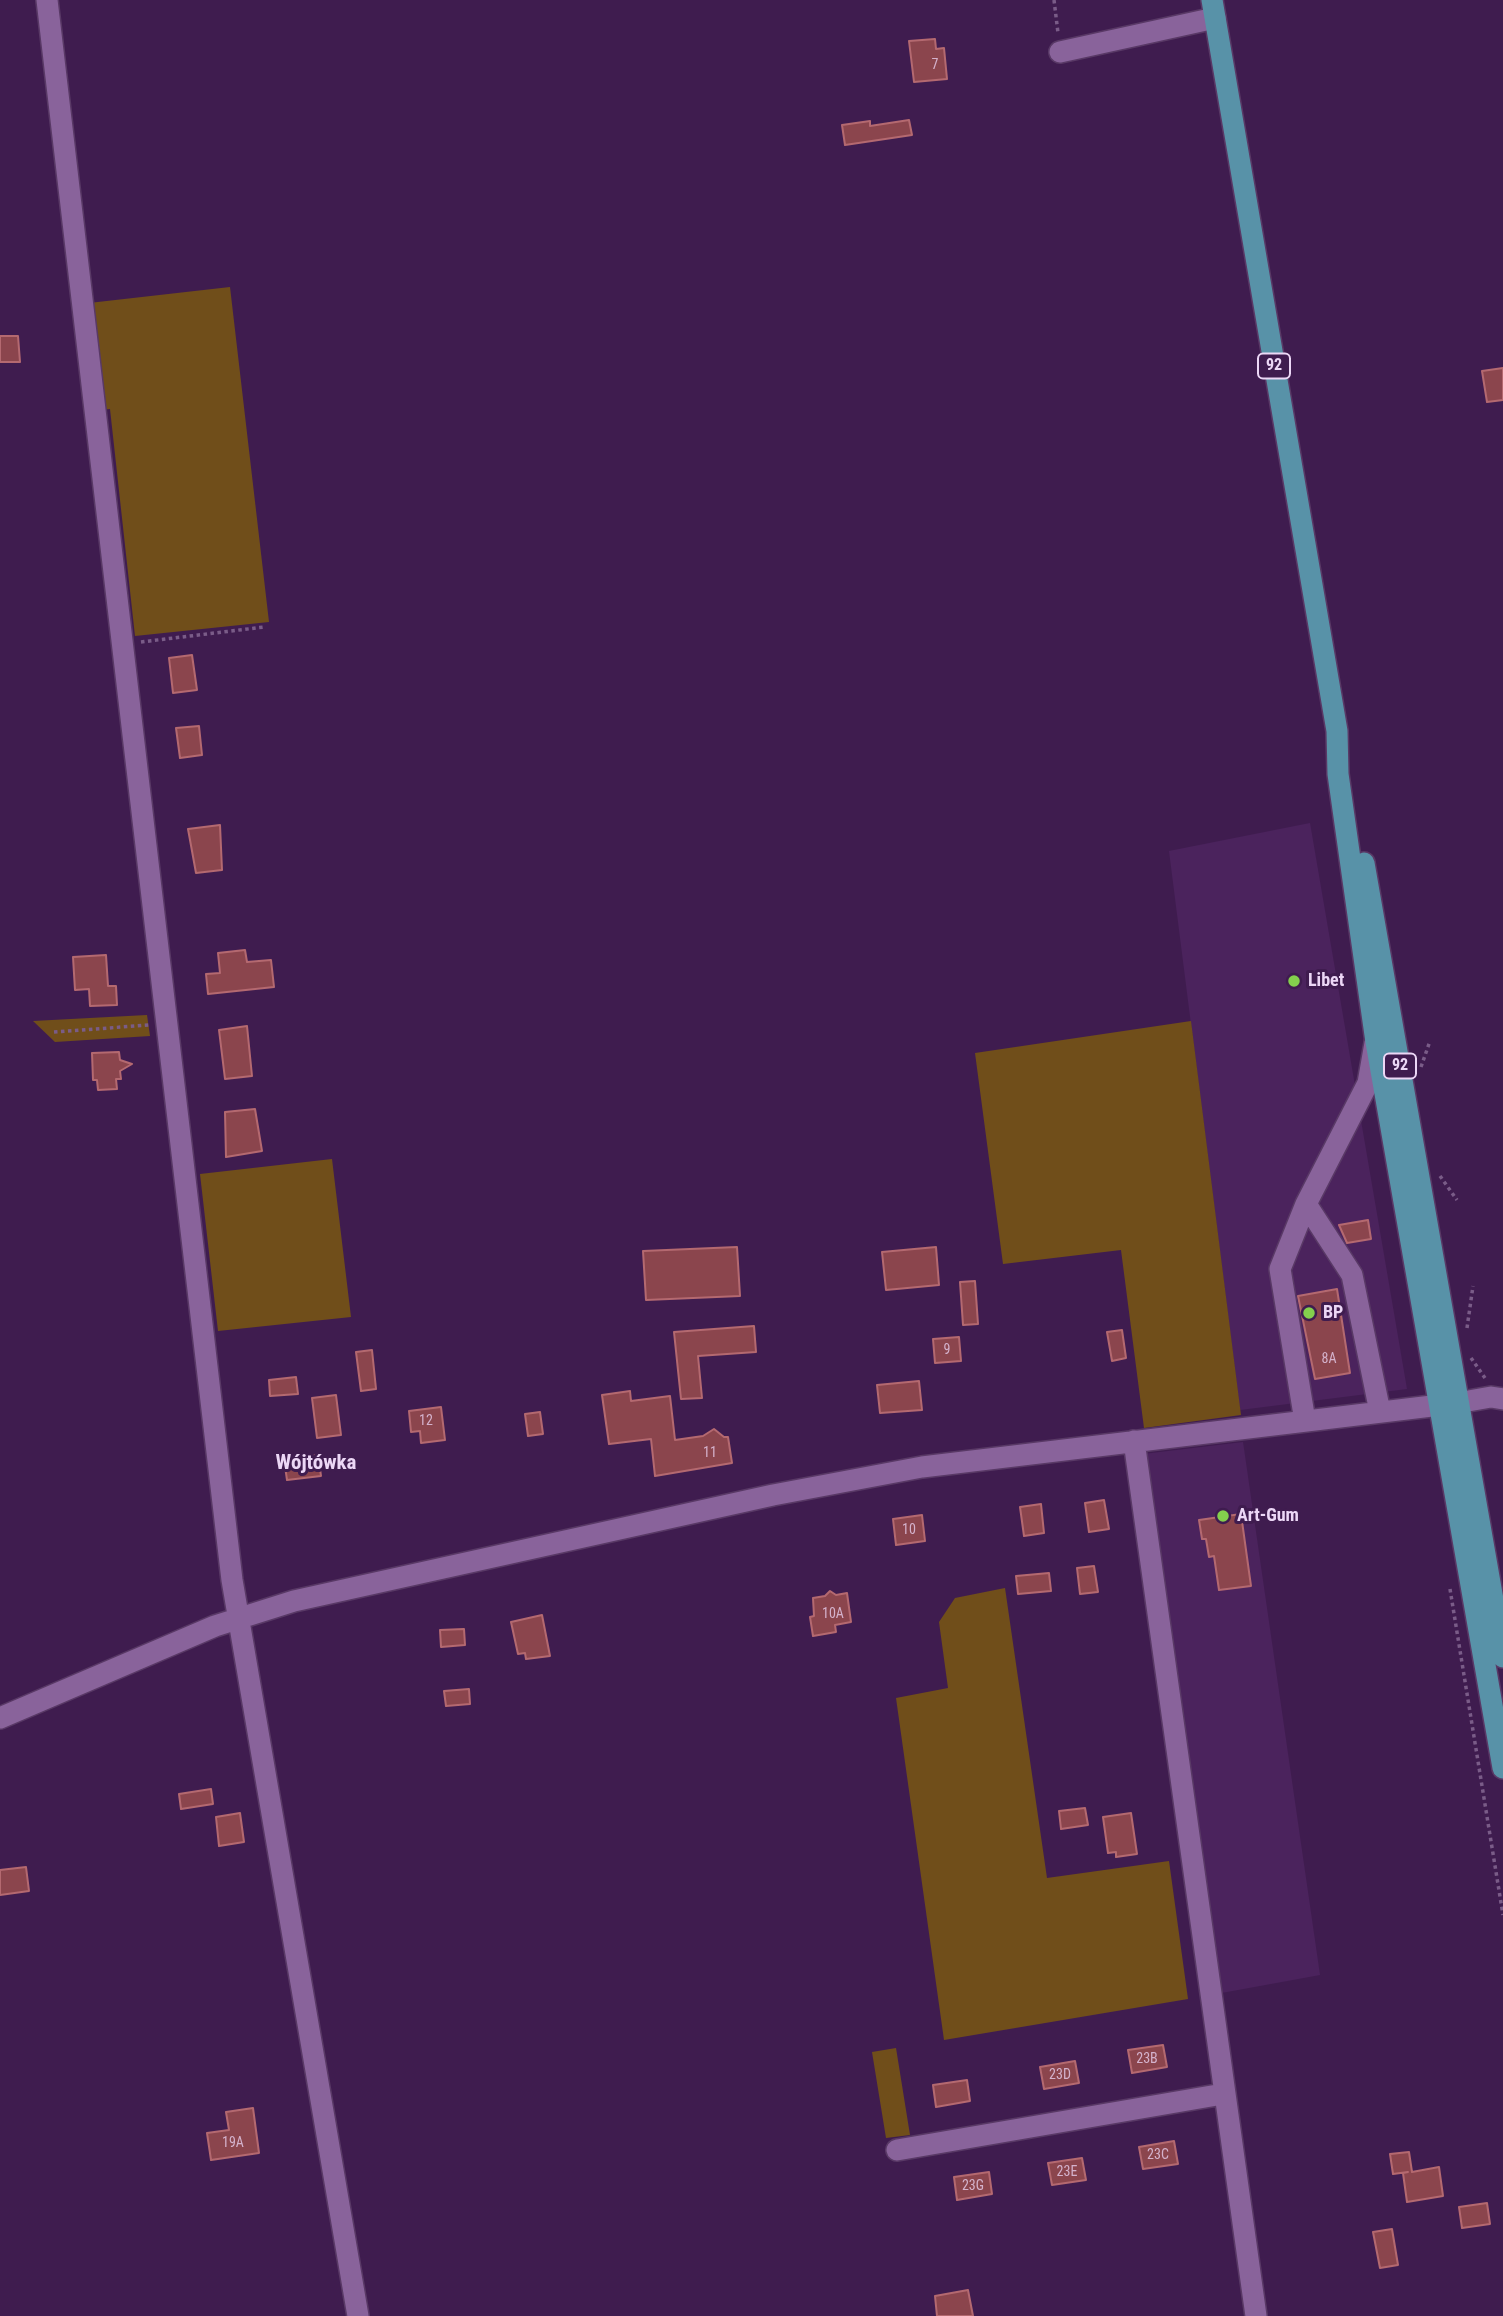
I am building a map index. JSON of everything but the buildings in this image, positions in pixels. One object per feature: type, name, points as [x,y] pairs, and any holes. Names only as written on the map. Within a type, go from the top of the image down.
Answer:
[{"type":"main road","name":"92","points":[[1214,9],[1336,731],[1338,774],[1376,1042],[1503,1657]]},
{"type":"main road","name":"92","points":[[1336,731],[1349,771],[1452,1359],[1449,1404],[1503,1768]]},
{"type":"street","points":[[47,0],[232,1580],[241,1618],[358,2316]]},
{"type":"street","points":[[1060,52],[1214,9]]},
{"type":"street","points":[[1305,1420],[1280,1269],[1306,1204],[1368,1083],[1376,1042]]},
{"type":"street","points":[[1306,1204],[1352,1275],[1380,1412]]},
{"type":"street","points":[[0,1718],[241,1618],[294,1601],[388,1578],[847,1479],[1134,1441],[1449,1404],[1491,1396],[1503,1399]]},
{"type":"street","points":[[1134,1441],[1256,2316]]},
{"type":"street","points":[[897,2150],[1223,2094]]},
{"type":"path","points":[[1054,0],[1060,52]]},
{"type":"path","points":[[121,644],[264,627]]},
{"type":"path","points":[[54,1032],[166,1024]]},
{"type":"path","points":[[1466,1336],[1473,1286]]},
{"type":"path","points":[[1465,1349],[1489,1381]]},
{"type":"shaded area","points":[[230,287],[269,622],[135,636],[110,409],[101,410],[89,303]]},
{"type":"shaded area","points":[[1310,823],[1407,1389],[1240,1410],[1169,851]]},
{"type":"shaded area","points":[[147,1015],[150,1036],[55,1042],[33,1021]]},
{"type":"shaded area","points":[[1191,1021],[1241,1415],[1144,1428],[1121,1250],[1003,1264],[975,1053]]},
{"type":"shaded area","points":[[332,1159],[351,1317],[218,1331],[200,1174]]},
{"type":"shaded area","points":[[1243,1442],[1320,1975],[1216,1994],[1143,1454]]},
{"type":"shaded area","points":[[1005,1588],[1047,1878],[1169,1861],[1188,1999],[944,2040],[896,1698],[948,1688],[939,1622],[955,1598]]},
{"type":"shaded area","points":[[896,2048],[910,2135],[886,2138],[872,2052]]},
{"type":"place","name":"Libet","points":[[1294,981]]},
{"type":"place","name":"BP","points":[[1309,1313]]},
{"type":"place","name":"Art-Gum","points":[[1223,1516]]},
{"type":"district","name":"Wójtówka","points":[[316,1464]]}]
